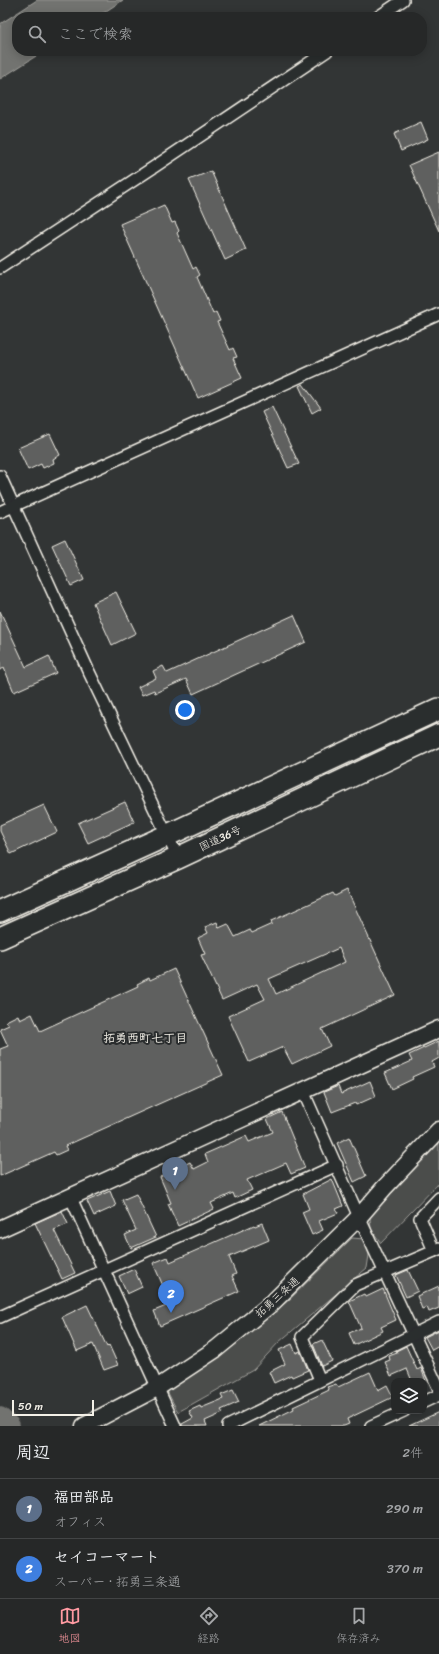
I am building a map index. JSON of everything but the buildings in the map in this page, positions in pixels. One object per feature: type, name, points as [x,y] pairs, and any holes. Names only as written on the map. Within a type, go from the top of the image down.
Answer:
[{"type":"highway","points":[[0,911],[439,709]]},
{"type":"highway","name":"国道36号","points":[[0,938],[178,858],[439,735]]},
{"type":"street","points":[[385,12],[403,0]]},
{"type":"street","points":[[0,268],[154,168],[320,56]]},
{"type":"street","points":[[0,512],[439,314]]},
{"type":"street","points":[[0,476],[90,672],[178,858]]},
{"type":"street","points":[[0,1229],[439,1028]]},
{"type":"street","points":[[304,1090],[359,1217],[439,1388]]},
{"type":"street","name":"拓勇三条通","points":[[84,1426],[157,1388],[216,1349],[272,1303],[359,1217],[384,1188],[439,1130]]},
{"type":"street","points":[[0,1317],[337,1165]]},
{"type":"street","points":[[70,1196],[175,1426]]},
{"type":"street","points":[[320,1380],[302,1337],[355,1285],[437,1250],[420,1218],[439,1198]]},
{"type":"street","points":[[228,1426],[439,1322]]},
{"type":"street","points":[[427,1401],[439,1395]]},
{"type":"street","points":[[371,1426],[397,1414]]},
{"type":"shaded area","points":[[37,0],[123,0],[105,12],[18,12]]},
{"type":"shaded area","points":[[12,16],[12,56],[36,56],[0,79],[0,24]]},
{"type":"shaded area","points":[[439,1141],[439,1183],[381,1243],[371,1229],[370,1217]]},
{"type":"shaded area","points":[[352,1238],[364,1239],[369,1255],[367,1268],[279,1342],[253,1370],[178,1412],[167,1391],[235,1345],[290,1299]]},
{"type":"waterway","points":[[0,1417],[10,1426]]},
{"type":"place","name":"福田部品","points":[[175,1190]]},
{"type":"place","name":"セイコーマート","points":[[171,1313]]},
{"type":"district","name":"拓勇西町七丁目","points":[[145,1038]]}]
